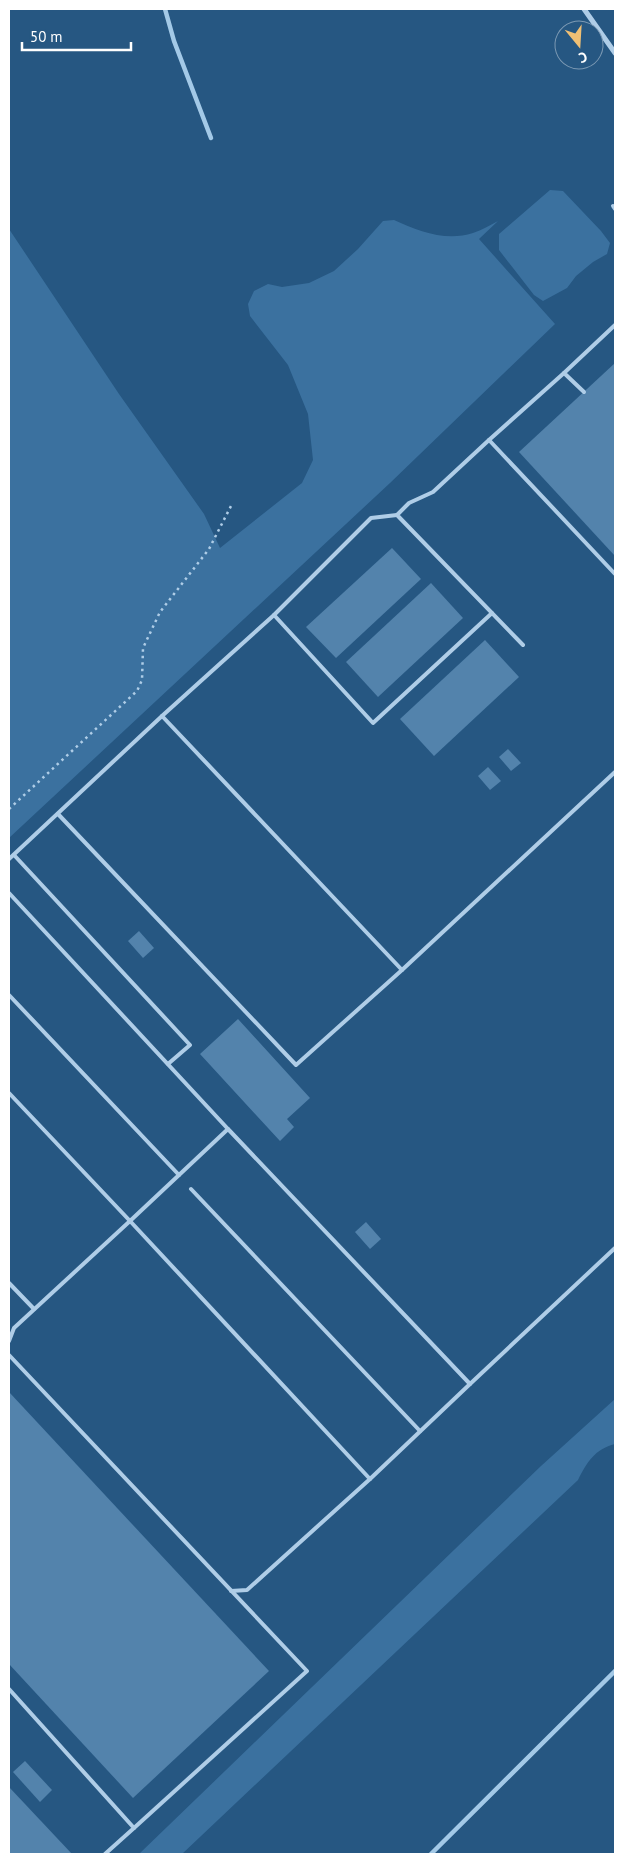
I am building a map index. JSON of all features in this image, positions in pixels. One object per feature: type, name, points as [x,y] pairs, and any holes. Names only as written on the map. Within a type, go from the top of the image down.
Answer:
[{"type":"street","points":[[584,9],[615,54]]},
{"type":"lane","points":[[9,859],[162,716],[274,615],[371,518],[397,515],[409,503],[434,492],[615,325]]},
{"type":"lane","points":[[564,372],[584,392]]},
{"type":"lane","points":[[489,440],[615,574]]},
{"type":"lane","points":[[397,515],[523,645]]},
{"type":"lane","points":[[274,615],[373,723],[492,613]]},
{"type":"lane","points":[[162,716],[402,970]]},
{"type":"lane","points":[[58,814],[296,1065],[402,970],[615,772]]},
{"type":"lane","points":[[14,855],[190,1045],[168,1064]]},
{"type":"lane","points":[[9,894],[228,1129],[470,1384]]},
{"type":"lane","points":[[9,995],[179,1175]]},
{"type":"lane","points":[[9,1093],[370,1479]]},
{"type":"lane","points":[[9,1341],[14,1328],[228,1129]]},
{"type":"lane","points":[[191,1189],[420,1431]]},
{"type":"lane","points":[[231,1590],[247,1590],[370,1479],[615,1248]]},
{"type":"lane","points":[[9,1283],[34,1309]]},
{"type":"lane","points":[[9,1355],[307,1671],[105,1854]]},
{"type":"lane","points":[[9,1689],[134,1828]]},
{"type":"path","points":[[9,809],[137,691],[142,680],[143,648],[160,612],[209,549],[231,506]]},
{"type":"shaded area","points":[[550,190],[563,191],[610,243],[607,254],[593,262],[576,276],[567,288],[543,301],[534,295],[499,250],[499,234]]},
{"type":"shaded area","points":[[394,220],[422,231],[442,236],[473,233],[498,221],[479,239],[555,324],[390,483],[9,838],[9,229],[119,394],[204,514],[220,548],[302,483],[313,460],[308,414],[288,365],[250,316],[248,304],[254,291],[268,284],[282,287],[309,283],[334,271],[358,249],[383,221]]},
{"type":"shaded area","points":[[615,1399],[615,1444],[602,1449],[592,1457],[578,1480],[182,1854],[139,1854],[541,1466]]},
{"type":"building","points":[[615,363],[615,556],[519,452]]},
{"type":"building","points":[[392,548],[421,579],[336,658],[306,627]]},
{"type":"building","points":[[431,583],[463,618],[378,697],[346,662]]},
{"type":"building","points":[[485,640],[519,677],[434,756],[400,719]]},
{"type":"building","points":[[508,749],[521,763],[511,771],[499,757]]},
{"type":"building","points":[[488,767],[501,781],[490,790],[478,776]]},
{"type":"building","points":[[139,931],[154,948],[143,958],[128,941]]},
{"type":"building","points":[[238,1019],[310,1098],[287,1119],[294,1127],[280,1141],[200,1054]]},
{"type":"building","points":[[366,1222],[381,1239],[370,1249],[355,1232]]},
{"type":"building","points":[[9,1392],[269,1671],[133,1798],[9,1664]]},
{"type":"building","points":[[25,1761],[52,1790],[40,1802],[13,1772]]},
{"type":"building","points":[[9,1787],[72,1854],[9,1854]]},
{"type":"waterway","points":[[165,9],[174,41],[211,138]]},
{"type":"waterway","points":[[431,1854],[615,1671]]}]
